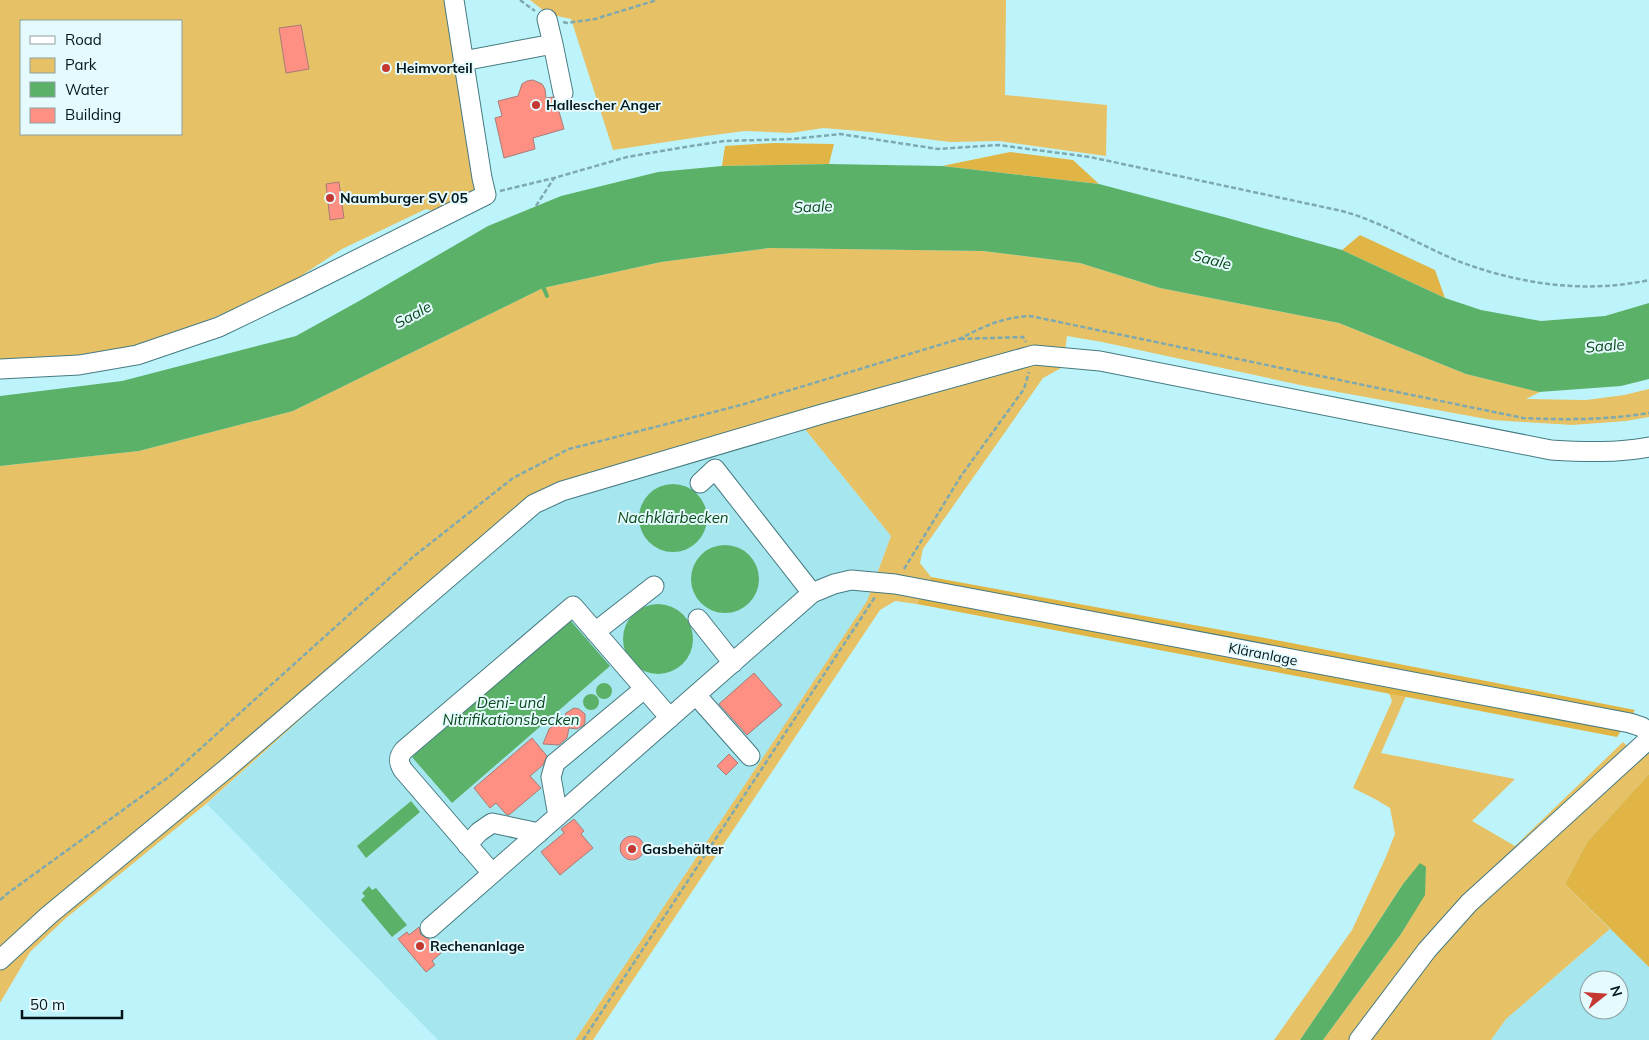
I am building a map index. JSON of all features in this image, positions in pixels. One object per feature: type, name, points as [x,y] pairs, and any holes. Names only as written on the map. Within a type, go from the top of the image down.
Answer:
[{"type":"street","points":[[0,369],[79,364],[137,355],[219,327],[486,195],[454,0]]},
{"type":"street","points":[[547,19],[563,92]]},
{"type":"street","points":[[463,61],[552,44]]},
{"type":"street","points":[[0,960],[49,914],[226,769],[534,504],[562,492],[599,480],[822,414],[1034,355],[1100,361],[1551,450],[1608,451],[1649,447]]},
{"type":"street","points":[[700,483],[715,470],[812,593]]},
{"type":"street","name":"Kläranlage","points":[[430,928],[812,593],[834,584],[851,580],[895,584],[1630,723],[1649,733]]},
{"type":"street","points":[[595,632],[654,586]]},
{"type":"street","points":[[492,873],[403,770],[399,763],[399,756],[404,750],[573,606],[670,718]]},
{"type":"street","points":[[698,619],[733,663]]},
{"type":"street","points":[[558,816],[552,777],[555,763],[644,689]]},
{"type":"street","points":[[696,694],[750,756]]},
{"type":"street","points":[[1359,1040],[1427,950],[1469,903],[1649,739]]},
{"type":"street","points":[[467,845],[479,832],[492,823],[539,832]]},
{"type":"path","points":[[520,0],[547,19],[567,23],[586,20],[657,0]]},
{"type":"path","points":[[486,195],[627,157],[724,141],[774,138],[793,139],[840,134],[938,149],[998,145],[1090,157],[1342,211],[1370,220],[1458,261],[1496,273],[1540,283],[1611,286],[1649,280]]},
{"type":"path","points":[[536,206],[554,178]]},
{"type":"path","points":[[0,900],[170,776],[413,556],[512,478],[569,449],[741,404],[959,339],[990,323],[1012,317],[1030,316],[1523,418],[1571,420],[1626,417],[1649,413]]},
{"type":"path","points":[[583,1040],[876,596],[895,584],[961,476],[1024,389],[1034,355],[1023,337],[959,339]]},
{"type":"shaded area","points":[[774,143],[834,144],[829,164],[722,166],[725,146]]},
{"type":"shaded area","points":[[1010,152],[1073,160],[1099,184],[942,166]]},
{"type":"shaded area","points":[[1360,235],[1435,270],[1445,298],[1342,250]]},
{"type":"shaded area","points":[[804,428],[891,536],[867,601],[575,1040],[438,1040],[207,804],[334,689],[547,505]]},
{"type":"shaded area","points":[[931,577],[1281,641],[1635,710],[1617,737],[917,604]]},
{"type":"shaded area","points":[[1649,774],[1649,967],[1565,884],[1587,842]]},
{"type":"shaded area","points":[[1610,929],[1649,967],[1649,1040],[1491,1040],[1506,1019]]},
{"type":"green space","points":[[0,0],[450,0],[477,191],[437,212],[426,209],[342,249],[281,289],[149,345],[14,364],[0,364]]},
{"type":"green space","points":[[530,0],[1006,0],[1005,95],[1107,105],[1106,156],[999,141],[950,142],[823,128],[791,133],[745,131],[613,150],[571,19],[548,14]]},
{"type":"green space","points":[[769,248],[983,251],[1080,263],[1160,288],[1339,323],[1466,374],[1540,392],[1526,399],[1586,400],[1624,395],[1649,389],[1649,417],[1626,421],[1572,425],[1492,420],[1305,386],[1067,336],[1063,367],[1043,378],[923,549],[920,563],[931,577],[917,604],[895,601],[880,610],[593,1040],[575,1040],[867,601],[891,536],[804,428],[547,505],[334,689],[206,804],[66,918],[30,952],[0,1003],[0,466],[139,451],[293,411],[543,288],[661,262]]},
{"type":"green space","points":[[1389,693],[1406,696],[1381,753],[1515,779],[1472,821],[1515,846],[1623,742],[1641,760],[1649,753],[1649,774],[1587,842],[1565,884],[1610,929],[1506,1019],[1491,1040],[1323,1040],[1401,934],[1424,895],[1426,868],[1420,864],[1403,884],[1300,1040],[1274,1040],[1352,930],[1395,834],[1390,808],[1353,788],[1392,701]]},
{"type":"water","name":"Saale","points":[[829,164],[942,166],[1099,184],[1342,250],[1445,298],[1481,310],[1541,321],[1605,316],[1649,303],[1649,379],[1621,386],[1539,392],[1466,374],[1339,323],[1160,288],[1080,263],[983,251],[769,248],[661,262],[543,288],[293,411],[139,451],[0,466],[0,396],[122,381],[296,336],[488,226],[561,196],[658,172],[722,166]]},
{"type":"water","name":"Nachklärbecken","points":[[666,484],[680,484],[692,489],[702,499],[707,511],[707,525],[702,537],[692,547],[680,552],[666,552],[654,547],[644,537],[639,525],[639,511],[644,499],[654,489]]},
{"type":"water","name":"Nachklärbecken","points":[[718,545],[732,545],[744,550],[754,560],[759,572],[759,586],[754,598],[744,608],[732,613],[718,613],[706,608],[696,598],[691,586],[691,572],[696,560],[706,550]]},
{"type":"water","points":[[658,604],[677,610],[687,620],[693,639],[687,658],[677,668],[658,674],[639,668],[629,658],[623,639],[629,620],[639,610]]},
{"type":"water","name":"Deni- und Nitrifikationsbecken","points":[[570,620],[610,666],[452,803],[412,757]]},
{"type":"water","points":[[604,683],[610,685],[612,691],[610,697],[604,699],[598,697],[596,691],[598,685]]},
{"type":"water","points":[[591,694],[597,696],[599,702],[597,708],[591,710],[585,708],[583,702],[585,696]]},
{"type":"water","points":[[411,801],[420,812],[366,858],[357,846]]},
{"type":"water","points":[[1420,863],[1426,867],[1425,895],[1401,934],[1323,1040],[1300,1040],[1403,884]]},
{"type":"water","points":[[369,886],[372,890],[376,888],[407,925],[392,937],[361,900],[365,896],[362,893]]},
{"type":"building","points":[[301,25],[309,69],[286,73],[279,28]]},
{"type":"building","points":[[533,80],[542,84],[545,89],[546,98],[553,97],[556,101],[564,129],[533,138],[535,149],[504,158],[495,118],[502,116],[498,101],[518,96],[522,84]]},
{"type":"building","points":[[339,182],[344,218],[330,220],[326,184]]},
{"type":"building","points":[[754,673],[782,705],[747,735],[719,704]]},
{"type":"building","points":[[574,708],[579,709],[585,714],[584,725],[577,729],[569,728],[567,738],[559,745],[543,744],[549,729],[556,724],[562,725],[566,713]]},
{"type":"building","points":[[532,738],[547,756],[543,765],[530,776],[541,788],[509,815],[496,803],[490,808],[474,788]]},
{"type":"building","points":[[729,754],[738,763],[726,775],[717,766]]},
{"type":"building","points":[[574,819],[584,831],[581,834],[593,848],[560,875],[541,852],[564,833],[561,829]]},
{"type":"building","name":"Gasbehälter","points":[[632,836],[637,837],[643,843],[643,853],[637,859],[632,860],[627,859],[621,853],[620,848],[621,843],[627,837]]},
{"type":"building","name":"Rechenanlage","points":[[419,927],[421,935],[429,939],[441,953],[432,961],[435,965],[426,972],[398,939],[407,932],[409,935]]},
{"type":"waterway","points":[[542,284],[547,296]]},
{"type":"place","name":"Heimvorteil","points":[[386,68]]},
{"type":"place","name":"Hallescher Anger","points":[[536,105]]},
{"type":"place","name":"Naumburger SV 05","points":[[330,198]]},
{"type":"place","name":"Gasbehälter","points":[[632,849]]},
{"type":"place","name":"Rechenanlage","points":[[420,946]]}]
